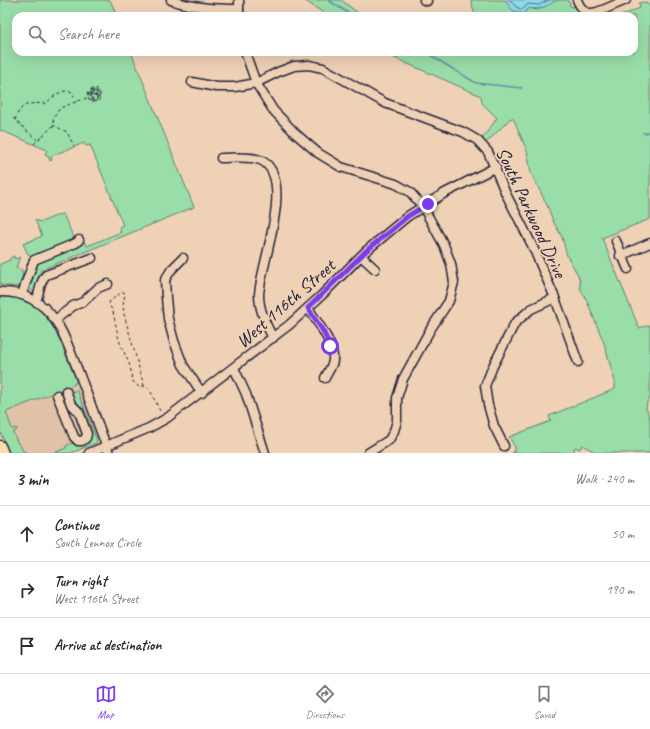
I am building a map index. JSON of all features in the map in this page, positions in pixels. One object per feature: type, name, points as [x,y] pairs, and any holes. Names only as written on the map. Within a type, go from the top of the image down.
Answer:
[{"type":"main road","points":[[0,446],[3,453]]},
{"type":"street","points":[[170,0],[182,4],[232,12]]},
{"type":"street","points":[[239,0],[239,12]]},
{"type":"street","points":[[577,0],[580,7],[586,12]]},
{"type":"street","points":[[599,12],[626,0]]},
{"type":"street","points":[[246,56],[256,83],[273,110],[296,134],[318,153],[341,166],[396,184],[410,192],[423,207],[444,245],[451,264],[454,282],[448,301],[403,379],[397,398],[397,421],[394,431],[389,440],[368,453]]},
{"type":"street","name":"South Parkwood Drive","points":[[192,82],[216,87],[235,87],[256,83],[294,66],[309,65],[323,68],[385,103],[463,132],[477,140],[488,152],[496,167],[506,194],[532,245],[555,298],[578,362]]},
{"type":"street","points":[[221,158],[260,160],[270,168],[275,176],[277,190],[275,213],[259,296],[264,322],[273,338]]},
{"type":"street","name":"West 116th Street","points":[[89,453],[108,449],[167,418],[273,338],[308,308],[361,256],[408,216],[443,194],[496,167]]},
{"type":"street","points":[[22,294],[34,260],[76,243],[79,240]]},
{"type":"street","points":[[616,240],[628,269]]},
{"type":"street","points":[[621,255],[650,243]]},
{"type":"street","points":[[361,256],[375,269]]},
{"type":"street","points":[[36,301],[42,280],[46,275],[92,258]]},
{"type":"street","points":[[184,258],[171,270],[166,280],[168,319],[183,365],[202,393]]},
{"type":"street","points":[[55,320],[73,306],[82,302],[98,288],[108,284]]},
{"type":"street","points":[[0,292],[22,294],[36,301],[45,308],[55,320],[63,333],[84,384],[108,449]]},
{"type":"street","points":[[504,446],[494,426],[488,405],[485,386],[493,366],[515,323],[531,310],[555,298]]},
{"type":"street","points":[[308,308],[323,331],[330,346],[333,362],[325,378]]},
{"type":"street","points":[[234,368],[246,394],[265,453]]},
{"type":"street","points":[[57,395],[74,437],[78,441],[82,441],[86,438],[87,434],[78,412],[71,404],[66,391]]},
{"type":"path","points":[[34,144],[53,125],[53,119],[58,110],[89,97],[89,93],[94,90],[98,93],[98,99],[94,101],[89,99],[93,102],[98,100],[99,94],[95,90],[89,92],[87,97],[88,92],[94,88],[101,94],[98,101],[92,102],[88,99],[90,97],[93,100],[97,98],[98,94],[96,92],[92,91],[89,95],[90,97],[94,94],[95,96],[93,97],[94,98],[96,95],[93,93],[90,95],[92,92],[97,95],[96,98],[94,99],[91,98],[94,95]]},
{"type":"path","points":[[16,120],[18,111],[23,106],[34,103],[46,103],[63,91],[72,92],[76,102]]},
{"type":"path","points":[[13,118],[37,140]]},
{"type":"path","points":[[53,125],[67,132],[74,146]]},
{"type":"path","points":[[144,386],[124,314],[123,306],[125,293],[122,292],[110,301],[109,304],[113,312],[119,340],[128,361],[132,379],[139,387],[144,386],[150,390],[161,413]]},
{"type":"shaded area","points":[[75,380],[99,442],[74,453],[7,453],[0,436],[0,411]]},
{"type":"green space","points":[[0,0],[110,0],[115,12],[12,12],[12,56],[133,56],[194,207],[41,270],[34,292],[29,289],[38,263],[85,242],[87,246],[121,232],[119,227],[123,225],[90,145],[86,146],[84,143],[51,156],[52,160],[50,161],[48,156],[45,154],[47,150],[0,130]]},
{"type":"green space","points":[[304,0],[341,0],[357,12],[322,12]]},
{"type":"green space","points":[[471,0],[505,0],[512,10],[517,12],[474,12]]},
{"type":"green space","points":[[559,0],[568,0],[571,7],[575,6],[580,12],[522,12],[530,8],[537,10]]},
{"type":"green space","points":[[645,2],[650,6],[650,219],[602,238],[639,328],[650,325],[650,398],[647,402],[646,408],[650,419],[650,453],[597,453],[582,445],[580,449],[575,447],[573,453],[513,453],[515,447],[509,437],[551,421],[549,416],[615,389],[615,382],[604,343],[587,301],[580,288],[578,275],[567,256],[562,237],[531,173],[527,151],[514,120],[511,118],[486,143],[482,139],[497,118],[482,103],[481,96],[390,56],[638,56],[638,12],[630,12],[640,8],[639,3]]},
{"type":"green space","points":[[63,214],[74,238],[71,241],[32,257],[28,254],[23,244],[42,236],[35,220],[41,222]]},
{"type":"green space","points":[[14,256],[15,259],[20,257],[16,268],[22,270],[23,273],[19,287],[0,285],[0,264],[10,260],[10,258]]},
{"type":"green space","points":[[0,297],[17,298],[30,303],[42,312],[58,337],[76,380],[75,384],[6,412],[12,429],[16,428],[17,430],[13,432],[18,444],[19,443],[23,451],[28,453],[9,453],[0,431]]},
{"type":"green space","points":[[77,390],[97,440],[96,443],[71,453],[54,453],[66,448],[66,446],[72,443],[77,445],[87,442],[76,406],[69,393]]},
{"type":"water","points":[[505,0],[556,0],[543,7],[536,9],[529,8],[525,12],[512,10]]},
{"type":"waterway","points":[[328,0],[347,12]]},
{"type":"waterway","points":[[432,56],[476,83],[522,88]]},
{"type":"waterway","points":[[643,133],[650,130]]},
{"type":"route","points":[[330,346],[323,331],[308,308],[366,251],[408,216],[428,204]]}]
